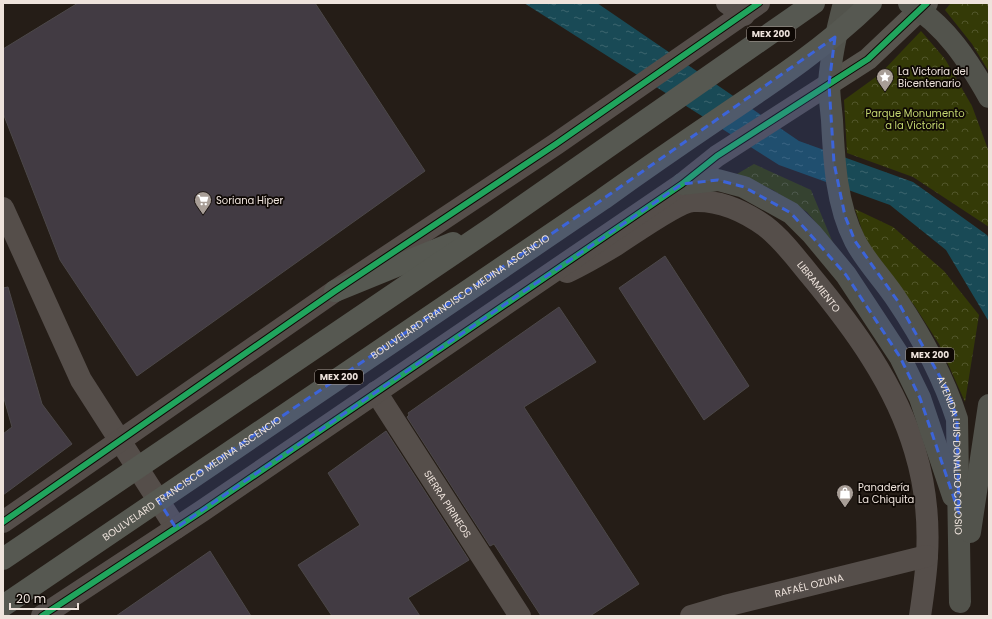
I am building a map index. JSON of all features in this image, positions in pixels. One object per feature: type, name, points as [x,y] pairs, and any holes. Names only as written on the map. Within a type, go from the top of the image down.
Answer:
[{"type":"highway","name":"MEX 200","points":[[3,559],[493,227],[814,3]]},
{"type":"highway","name":"MEX 200","points":[[835,37],[871,3]]},
{"type":"highway","name":"BOULVELARD FRANCISCO MEDINA ASCENCIO","points":[[3,606],[597,204],[835,37]]},
{"type":"highway","points":[[335,291],[493,227]]},
{"type":"main road","name":"MEX 200","points":[[829,84],[835,37],[844,3]]},
{"type":"main road","points":[[829,84],[868,59],[919,5],[946,33],[970,63],[989,97]]},
{"type":"main road","name":"AVENIDA LUIS DONALDO COLOSIO","points":[[829,84],[836,181],[845,216],[855,241],[872,268],[900,305],[933,359],[948,391],[957,419],[959,609]]},
{"type":"main road","points":[[682,184],[718,180],[744,187],[791,213],[812,234],[846,275],[900,357],[920,398],[959,513]]},
{"type":"main road","name":"AVENIDA LUIS DONALDO COLOSIO","points":[[959,609],[989,406]]},
{"type":"street","points":[[3,522],[335,291],[556,144],[624,95],[702,43],[743,7]]},
{"type":"street","points":[[47,615],[682,184],[717,156],[829,84]]},
{"type":"street","name":"LIBRAMIENTO","points":[[519,294],[569,271],[616,245],[648,223],[692,200],[713,201],[748,215],[766,227],[786,245],[851,327],[887,384],[904,420],[916,452],[925,499],[927,556],[920,616]]},
{"type":"street","points":[[3,208],[81,380],[176,528]]},
{"type":"street","name":"SIERRA PIRINEOS","points":[[376,392],[520,616]]},
{"type":"street","name":"RAFAÉL OZUNA","points":[[691,616],[725,606],[927,556]]},
{"type":"highlighted area","points":[[835,37],[829,84],[834,163],[845,216],[855,241],[897,300],[948,391],[957,419],[959,513],[920,398],[900,357],[846,275],[791,213],[744,187],[718,180],[682,184],[176,528],[158,500],[603,199]]},
{"type":"green space","points":[[951,3],[989,3],[989,72],[972,44],[945,10]]},
{"type":"green space","name":"Parque Monumento a la Victoria","points":[[921,31],[945,59],[972,106],[989,152],[989,227],[913,177],[847,153],[844,100],[880,74]]},
{"type":"green space","points":[[754,164],[811,190],[833,243],[807,212],[773,190],[737,174]]},
{"type":"green space","points":[[855,209],[893,227],[944,271],[979,315],[965,402],[939,344],[914,305],[882,267],[865,239]]},
{"type":"water","points":[[524,3],[597,3],[799,141],[913,182],[987,235],[989,239],[989,322],[946,250],[890,205],[779,165]]},
{"type":"building","name":"Soriana Híper","points":[[78,3],[315,3],[425,171],[137,376],[60,260],[3,113],[3,49]]},
{"type":"building","points":[[665,256],[749,386],[704,420],[619,288]]},
{"type":"building","points":[[8,287],[42,404],[72,444],[3,495],[3,434],[12,427],[3,395],[3,288]]},
{"type":"building","points":[[559,307],[596,362],[524,407],[639,584],[590,616],[541,616],[494,544],[490,546],[407,417],[409,415],[408,413]]},
{"type":"building","points":[[386,431],[469,560],[408,598],[420,616],[332,616],[298,565],[360,525],[328,473]]},
{"type":"building","points":[[210,551],[251,616],[116,616]]},
{"type":"cycle path","points":[[3,522],[335,291],[556,144],[759,3]]},
{"type":"cycle path","points":[[42,616],[202,511],[682,184],[717,156],[868,59],[927,3]]},
{"type":"place","name":"La Victoria del Bicentenario","points":[[885,92]]},
{"type":"place","name":"Soriana Híper","points":[[203,215]]},
{"type":"place","name":"Panadería La Chiquita","points":[[845,508]]}]
